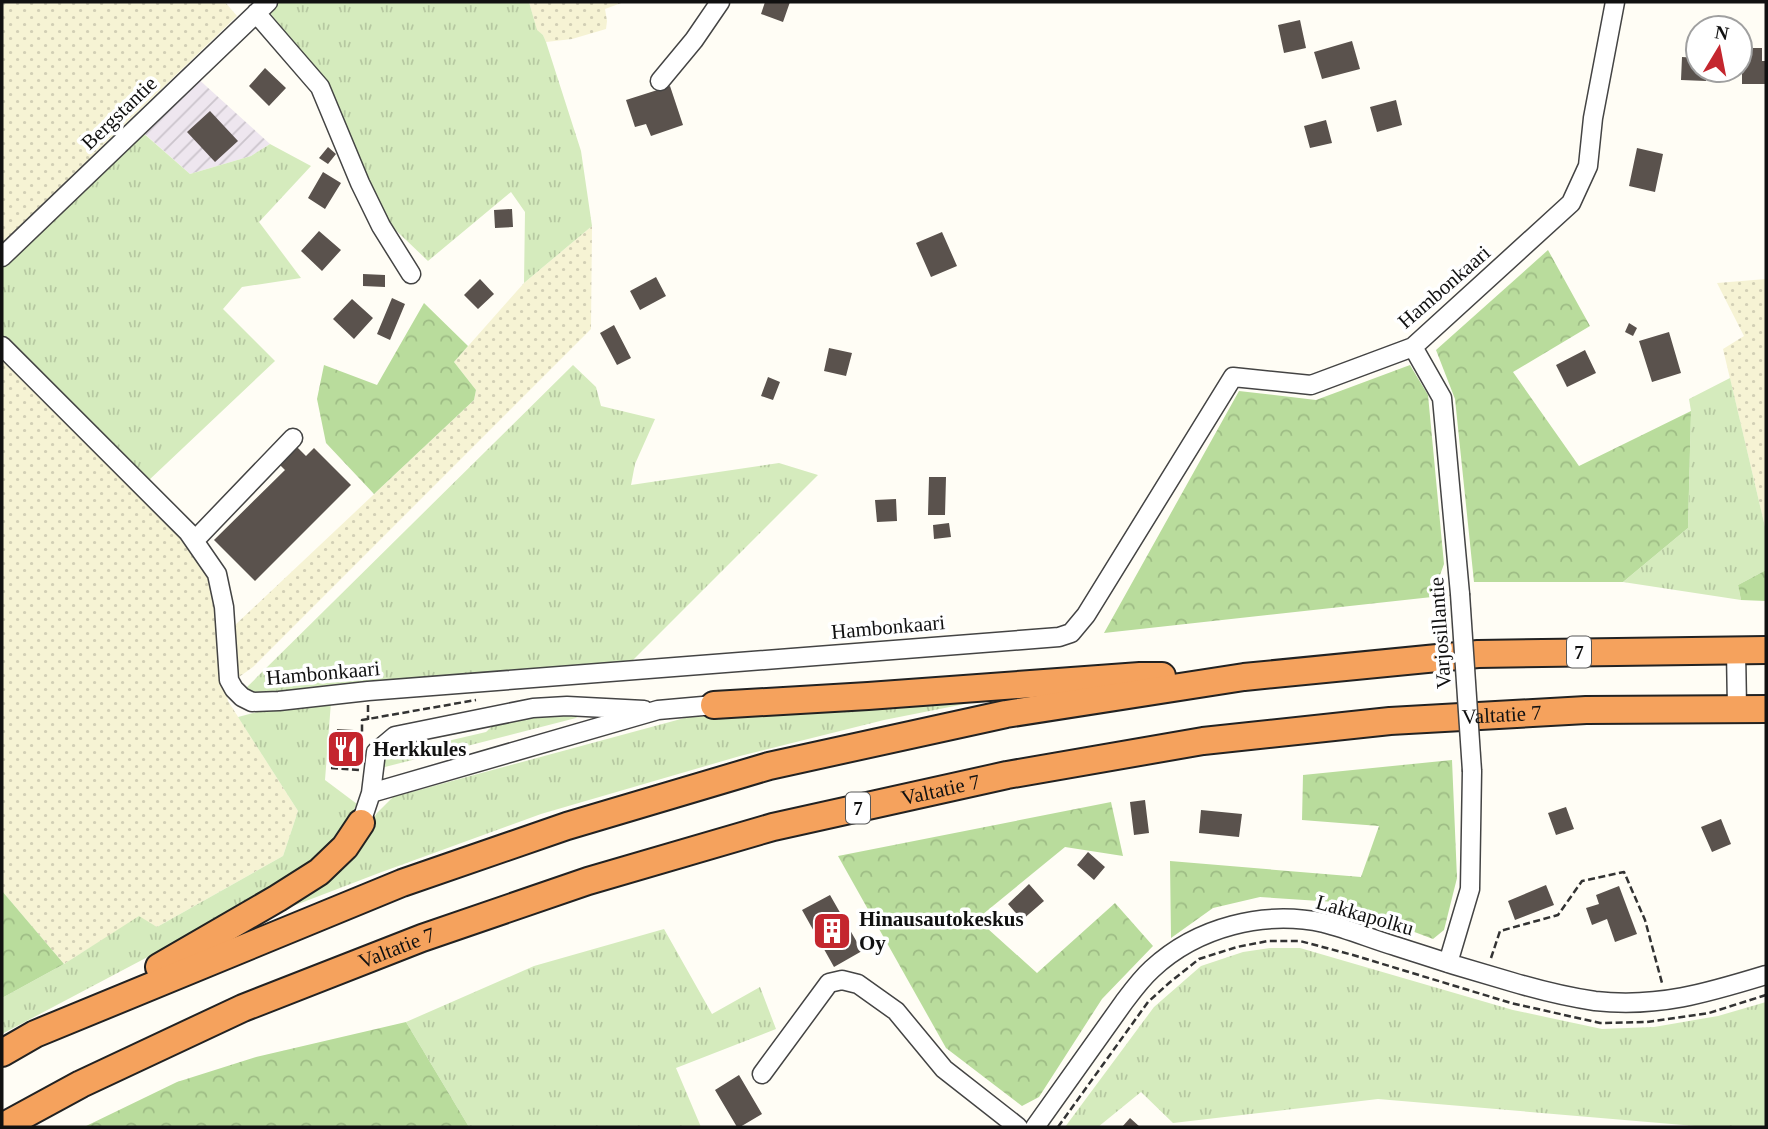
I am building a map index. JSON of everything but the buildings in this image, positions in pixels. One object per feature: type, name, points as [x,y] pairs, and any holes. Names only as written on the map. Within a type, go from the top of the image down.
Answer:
[{"type":"highway","name":"7","points":[[2,1053],[35,1034],[402,883],[567,826],[756,770],[1006,714],[1244,677],[1478,654],[1766,650]]},
{"type":"highway","points":[[714,705],[1140,676],[1244,677]]},
{"type":"highway","name":"Valtatie 7","points":[[2,1127],[81,1084],[243,1008],[422,938],[588,881],[773,827],[1007,775],[1203,741],[1390,721],[1468,716],[1586,710],[1766,709]]},
{"type":"highway","points":[[35,1034],[151,971],[319,872],[345,847],[360,823]]},
{"type":"street","points":[[660,81],[694,40],[720,2]]},
{"type":"street","name":"Hambonkaari","points":[[2,346],[195,540],[217,574],[224,607],[229,680],[234,690],[252,702],[1059,637],[1071,633],[1086,615],[1233,377],[1311,385],[1413,347],[1571,203],[1588,166],[1593,118],[1615,2]]},
{"type":"street","points":[[262,7],[320,87],[360,183],[381,226],[411,274]]},
{"type":"street","name":"Bergstantie","points":[[2,257],[262,7]]},
{"type":"street","name":"Varjosillantie","points":[[1413,347],[1442,398],[1460,594],[1472,771],[1471,888],[1448,963]]},
{"type":"street","points":[[195,540],[293,438]]},
{"type":"street","points":[[1736,650],[1737,708]]},
{"type":"street","points":[[360,823],[371,793],[376,752],[395,736],[534,708],[567,706],[658,710],[714,705]]},
{"type":"street","points":[[371,793],[658,710]]},
{"type":"street","name":"Lakkapolku","points":[[1035,1127],[1139,982],[1153,968],[1191,942],[1213,931],[1238,924],[1266,919],[1324,923],[1539,990],[1620,1003],[1703,994],[1766,975]]},
{"type":"street","points":[[762,1074],[829,983],[842,980],[858,984],[896,1011],[944,1069],[1018,1127]]},
{"type":"path","points":[[1486,975],[1500,931],[1558,915],[1582,881],[1624,872],[1645,920],[1667,1000]]},
{"type":"path","points":[[1058,1127],[1148,1003],[1169,983],[1199,960],[1237,947],[1268,941],[1300,941],[1511,1003],[1600,1023],[1647,1023],[1709,1013],[1766,995]]},
{"type":"shaded area","points":[[2,2],[225,2],[237,16],[2,243]]},
{"type":"shaded area","points":[[529,2],[624,2],[605,9],[606,29],[572,39],[546,42],[543,35],[537,31]]},
{"type":"shaded area","points":[[185,67],[270,144],[251,156],[190,174],[130,121]]},
{"type":"shaded area","points":[[592,226],[591,329],[253,667],[239,677],[234,671],[234,626],[474,400],[476,390],[454,362],[524,283]]},
{"type":"shaded area","points":[[1766,279],[1766,531],[1723,349],[1744,336],[1717,283]]},
{"type":"shaded area","points":[[2,353],[185,538],[211,574],[220,612],[224,681],[228,701],[298,811],[283,856],[157,927],[139,917],[64,964],[2,891]]},
{"type":"green space","points":[[277,2],[529,2],[537,30],[546,42],[581,151],[592,226],[524,283],[525,212],[511,192],[428,261],[383,218],[321,80],[268,10]]},
{"type":"green space","points":[[142,132],[190,174],[251,156],[270,144],[311,166],[259,222],[301,278],[242,287],[223,309],[275,361],[148,481],[2,335],[2,266]]},
{"type":"green space","points":[[1548,250],[1590,326],[1513,372],[1579,466],[1691,411],[1688,528],[1623,582],[1474,582],[1455,399],[1436,350]]},
{"type":"green space","points":[[424,303],[468,346],[454,362],[476,390],[474,400],[374,494],[326,443],[317,399],[324,365],[377,385]]},
{"type":"green space","points":[[573,365],[596,387],[601,406],[655,419],[635,464],[631,485],[779,463],[818,475],[632,661],[260,697],[244,690]]},
{"type":"green space","points":[[1410,365],[1428,395],[1444,564],[1432,597],[1104,633],[1239,391],[1316,400]]},
{"type":"green space","points":[[1730,378],[1766,531],[1766,570],[1738,585],[1741,600],[1623,582],[1688,528],[1689,399]]},
{"type":"green space","points":[[1766,570],[1766,601],[1741,600],[1738,585]]},
{"type":"green space","points":[[990,699],[884,720],[740,756],[541,814],[280,911],[357,842],[377,813],[393,797],[714,710]]},
{"type":"green space","points":[[331,702],[325,780],[357,804],[340,834],[311,864],[176,942],[2,1034],[2,998],[64,964],[139,916],[157,927],[283,856],[298,811],[238,717],[273,708]]},
{"type":"green space","points":[[548,710],[580,715],[381,768],[381,760],[388,755],[486,732],[501,718]]},
{"type":"green space","points":[[1452,760],[1457,878],[1444,930],[1433,939],[1335,902],[1260,897],[1213,908],[1171,938],[1170,861],[1361,877],[1379,826],[1302,820],[1303,775]]},
{"type":"green space","points":[[1111,802],[1123,856],[1065,847],[977,919],[1037,973],[1115,903],[1153,946],[1102,999],[1039,1097],[1022,1106],[946,1048],[838,856]]},
{"type":"green space","points":[[2,891],[64,964],[2,998]]},
{"type":"green space","points":[[664,929],[712,1014],[760,987],[776,1029],[676,1068],[701,1127],[469,1127],[406,1022],[534,966]]},
{"type":"green space","points":[[1270,948],[1300,948],[1513,1010],[1602,1029],[1654,1027],[1718,1016],[1766,1002],[1766,1127],[1707,1127],[1378,1099],[1173,1123],[1141,1092],[1098,1127],[1065,1127],[1154,1007],[1201,966],[1243,952]]},
{"type":"green space","points":[[406,1022],[469,1127],[84,1127],[177,1082],[256,1057]]},
{"type":"place","name":"Herkkules","points":[[346,749]]},
{"type":"place","name":"Hinausautokeskus Oy","points":[[832,931]]}]
